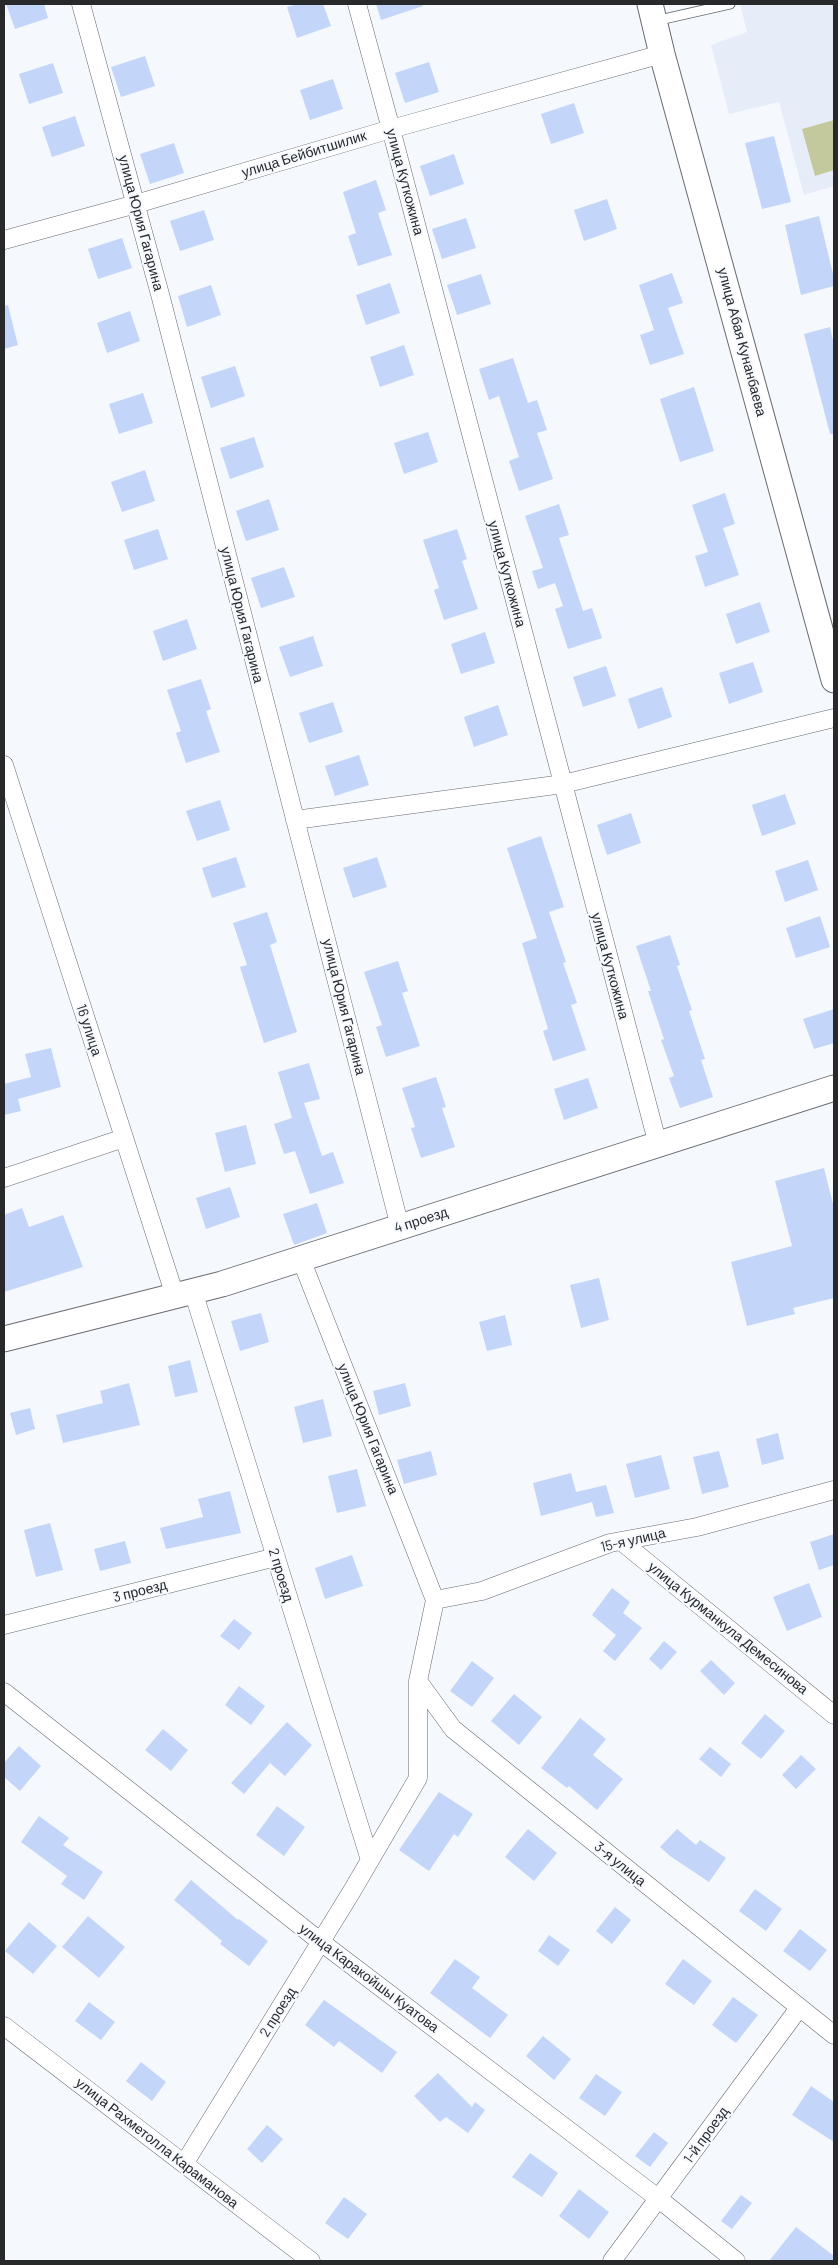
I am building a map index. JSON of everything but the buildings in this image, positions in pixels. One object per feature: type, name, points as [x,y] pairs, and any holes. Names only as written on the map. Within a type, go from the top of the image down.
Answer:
[{"type":"street","name":"улица Юрия Гагарина","points":[[81,4],[136,204],[400,1227]]},
{"type":"street","name":"улица Куткожина","points":[[356,4],[391,128],[658,1145]]},
{"type":"street","name":"улица Абая Кунанбаева","points":[[652,12],[834,680]]},
{"type":"street","name":"улица Бейбитшилик","points":[[4,240],[136,204],[391,128],[662,54]]},
{"type":"street","points":[[295,820],[562,784],[834,718]]},
{"type":"street","name":"16 улица","points":[[4,764],[124,1138],[184,1293]]},
{"type":"street","name":"4 проезд","points":[[4,1339],[184,1293],[300,1259],[834,1088]]},
{"type":"street","points":[[4,1178],[124,1138]]},
{"type":"street","name":"улица Юрия Гагарина","points":[[300,1259],[435,1600]]},
{"type":"street","name":"2 проезд","points":[[184,1293],[276,1558],[370,1860]]},
{"type":"street","name":"15-я улица","points":[[435,1600],[482,1591],[610,1544],[697,1527],[834,1490]]},
{"type":"street","name":"улица Курманкула Демесинова","points":[[621,1541],[834,1715]]},
{"type":"street","name":"3 проезд","points":[[4,1625],[276,1558]]},
{"type":"street","name":"2 проезд","points":[[184,2164],[321,1942],[418,1778],[418,1681],[435,1600]]},
{"type":"street","name":"3-я улица","points":[[418,1681],[453,1729],[834,2035]]},
{"type":"street","name":"улица Каракойшы Куатова","points":[[4,1692],[321,1942],[659,2199],[736,2261]]},
{"type":"street","name":"1-й проезд","points":[[612,2261],[799,2008]]},
{"type":"street","name":"улица Рахметолла Караманова","points":[[4,2026],[311,2261]]},
{"type":"lane","points":[[652,12],[730,4]]},
{"type":"shaded area","points":[[740,4],[834,4],[834,186],[804,195],[779,102],[729,114],[711,45],[747,32]]},
{"type":"green space","points":[[834,120],[834,170],[815,176],[802,129]]}]
